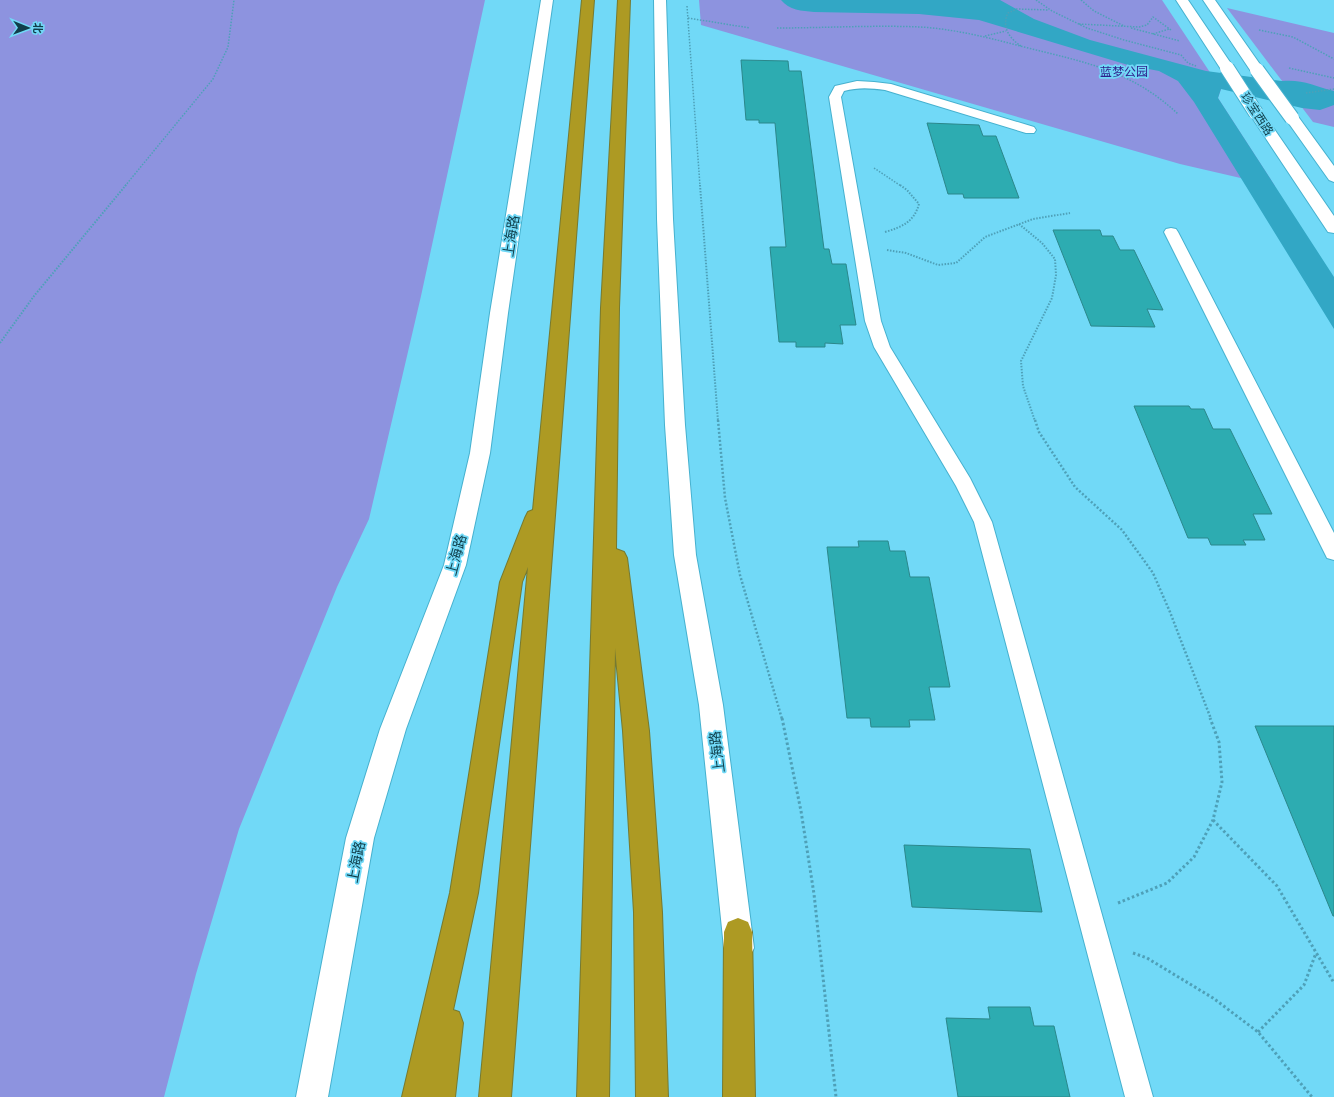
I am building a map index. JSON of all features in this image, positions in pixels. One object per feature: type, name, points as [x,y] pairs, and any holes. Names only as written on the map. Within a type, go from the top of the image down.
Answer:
[{"type":"highway","points":[[495,1097],[588,0]]},
{"type":"highway","points":[[593,1097],[610,308],[624,0]]},
{"type":"highway","points":[[607,474],[636,731],[648,912],[652,1097]]},
{"type":"highway","points":[[438,1097],[464,893],[511,582],[545,494]]},
{"type":"highway","points":[[418,1097],[464,893]]},
{"type":"highway","points":[[738,932],[739,1097]]},
{"type":"main road","name":"上海路","points":[[312,1097],[360,838],[393,729],[455,565],[480,453],[499,313],[547,0]]},
{"type":"main road","name":"上海路","points":[[660,0],[665,219],[675,426],[685,555],[712,705],[738,932],[753,1097]]},
{"type":"main road","name":"珍宝西路","points":[[1182,0],[1334,228]]},
{"type":"main road","name":"珍宝西路","points":[[1209,0],[1334,177]]},
{"type":"lane","points":[[1030,130],[887,87],[869,84],[851,85],[839,89],[835,98],[874,321],[882,346],[964,483],[983,522],[1139,1097]]},
{"type":"lane","points":[[1171,232],[1334,552]]},
{"type":"path","points":[[0,343],[34,296],[213,79],[228,47],[234,0]]},
{"type":"path","points":[[687,0],[715,393],[725,498],[740,575],[781,715],[801,811],[814,894],[836,1097]]},
{"type":"path","points":[[1036,0],[1050,10],[1075,23],[1107,35],[1181,55],[1188,63],[1200,67]]},
{"type":"path","points":[[1081,0],[1094,11],[1127,27],[1215,50]]},
{"type":"path","points":[[1023,47],[1011,39],[1006,32],[1006,17],[1008,12],[1013,10],[1028,9],[1050,10]]},
{"type":"path","points":[[1075,23],[1139,27],[1147,25],[1153,17]]},
{"type":"path","points":[[688,18],[750,28]]},
{"type":"path","points":[[1227,26],[1283,34],[1299,40],[1334,59]]},
{"type":"path","points":[[777,28],[919,27],[938,28],[983,36],[1110,70],[1150,90],[1166,101],[1178,114]]},
{"type":"path","points":[[1152,34],[1170,29]]},
{"type":"path","points":[[983,36],[1006,32]]},
{"type":"path","points":[[1248,57],[1334,78]]},
{"type":"path","points":[[845,153],[884,173],[908,190],[919,204],[917,215],[904,226],[860,243]]},
{"type":"path","points":[[860,243],[906,253],[938,265],[956,264],[985,237],[1032,219],[1070,213]]},
{"type":"path","points":[[1019,224],[1042,243],[1055,259],[1056,275],[1052,298],[1021,361],[1023,386],[1040,432],[1075,487],[1122,530],[1153,572],[1173,620],[1219,742],[1222,782],[1213,820],[1194,857],[1167,883],[1090,915]]},
{"type":"path","points":[[1213,820],[1277,886],[1334,983]]},
{"type":"path","points":[[1097,940],[1147,958],[1214,998],[1258,1032],[1312,1097]]},
{"type":"path","points":[[1258,1032],[1304,985],[1316,952]]},
{"type":"green space","points":[[0,0],[485,0],[421,296],[369,519],[337,587],[239,829],[196,974],[164,1097],[0,1097]]},
{"type":"green space","name":"蓝梦公园","points":[[699,0],[1162,0],[1221,89],[1218,98],[1275,186],[1180,164],[701,25]]},
{"type":"green space","points":[[1227,8],[1334,33],[1334,127],[1313,122]]},
{"type":"shaded area","points":[[781,0],[1000,0],[1034,19],[1090,40],[1206,71],[1282,81],[1296,81],[1334,91],[1334,105],[1320,110],[1302,108],[1221,89],[1218,98],[1334,277],[1334,329],[1194,102],[1178,81],[1159,71],[1128,65],[979,20],[919,14],[809,12],[792,8]]},
{"type":"building","points":[[741,60],[788,61],[789,71],[801,71],[824,249],[829,249],[832,264],[846,264],[856,325],[840,325],[843,344],[825,343],[825,347],[796,347],[796,342],[779,342],[770,247],[786,247],[775,123],[759,123],[759,120],[746,120]]},
{"type":"building","points":[[927,123],[979,125],[983,136],[996,136],[1019,198],[964,198],[963,194],[948,194]]},
{"type":"building","points":[[1053,230],[1100,230],[1102,236],[1113,236],[1120,250],[1134,250],[1163,310],[1147,309],[1155,327],[1091,326]]},
{"type":"building","points":[[1134,406],[1189,406],[1191,409],[1204,409],[1213,429],[1230,429],[1272,514],[1253,514],[1265,540],[1243,540],[1246,545],[1211,545],[1208,538],[1188,538]]},
{"type":"building","points":[[858,541],[888,541],[890,551],[905,551],[910,577],[929,577],[950,687],[929,687],[935,720],[909,720],[910,727],[871,727],[870,718],[847,718],[827,547],[859,547]]},
{"type":"building","points":[[1255,726],[1334,726],[1334,916],[1333,916]]},
{"type":"building","points":[[904,845],[1030,849],[1042,912],[912,907]]},
{"type":"building","points":[[988,1007],[1030,1007],[1034,1026],[1054,1026],[1070,1097],[958,1097],[946,1018],[990,1019]]}]
